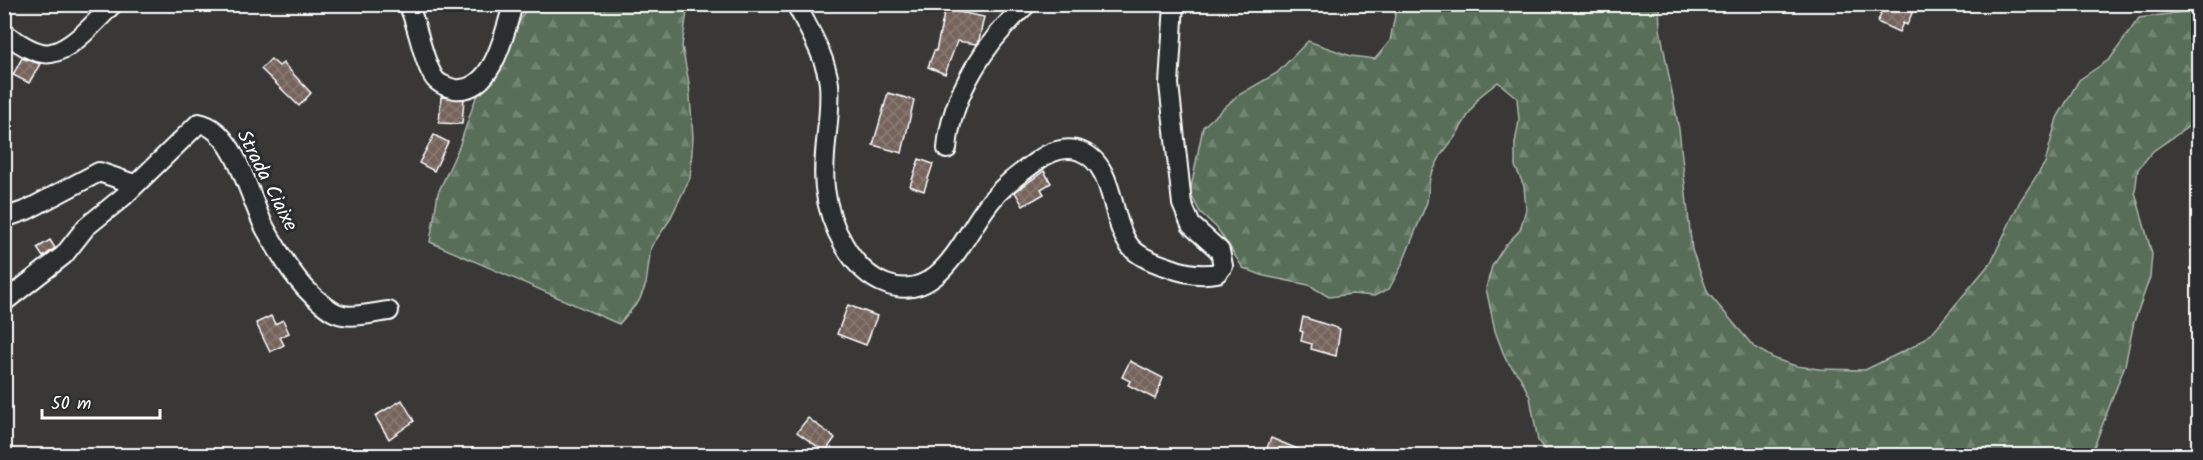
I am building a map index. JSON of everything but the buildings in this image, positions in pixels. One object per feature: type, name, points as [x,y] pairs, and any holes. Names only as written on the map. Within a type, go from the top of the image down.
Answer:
[{"type":"street","points":[[4,33],[38,52],[51,53],[84,33],[113,4]]},
{"type":"street","points":[[408,4],[417,23],[435,79],[449,88],[463,90],[475,86],[490,68],[513,4]]},
{"type":"street","points":[[795,4],[825,66],[829,84],[825,189],[838,233],[854,260],[874,280],[895,288],[915,288],[930,281],[956,255],[987,205],[1014,177],[1043,156],[1059,150],[1078,150],[1092,158],[1103,172],[1129,245],[1150,261],[1180,272],[1217,273],[1223,266],[1220,251],[1191,225],[1182,204],[1169,84],[1174,4]]},
{"type":"street","points":[[947,148],[949,127],[958,97],[1004,29],[1027,4]]},
{"type":"street","name":"Strada Ciaixe","points":[[4,302],[64,255],[86,227],[123,197],[199,123],[210,125],[222,136],[246,180],[264,226],[299,282],[330,310],[344,316],[389,311]]},
{"type":"street","points":[[4,218],[27,210],[99,172],[134,184]]},
{"type":"green space","points":[[528,5],[688,5],[682,46],[689,83],[693,137],[690,178],[669,221],[651,247],[646,284],[639,301],[619,324],[430,242],[438,193],[459,147],[475,100],[497,66]]},
{"type":"green space","points":[[1397,5],[1659,5],[1660,29],[1679,129],[1692,250],[1708,293],[1754,347],[1775,359],[1796,366],[1819,369],[1865,370],[1912,347],[1931,334],[1991,262],[2020,201],[2045,163],[2057,118],[2079,80],[2110,59],[2139,18],[2183,12],[2193,5],[2198,5],[2198,120],[2153,151],[2138,169],[2135,192],[2152,254],[2150,277],[2134,322],[2125,365],[2091,455],[1548,455],[1538,441],[1530,397],[1520,377],[1506,360],[1495,331],[1486,288],[1492,266],[1504,247],[1520,230],[1526,209],[1524,186],[1515,166],[1515,143],[1519,121],[1517,98],[1498,82],[1479,97],[1455,137],[1441,155],[1430,177],[1427,202],[1401,267],[1389,289],[1374,296],[1352,294],[1329,297],[1309,285],[1264,276],[1243,268],[1217,228],[1200,212],[1190,193],[1203,127],[1237,96],[1277,73],[1308,41],[1351,56],[1375,59],[1390,41]]}]
